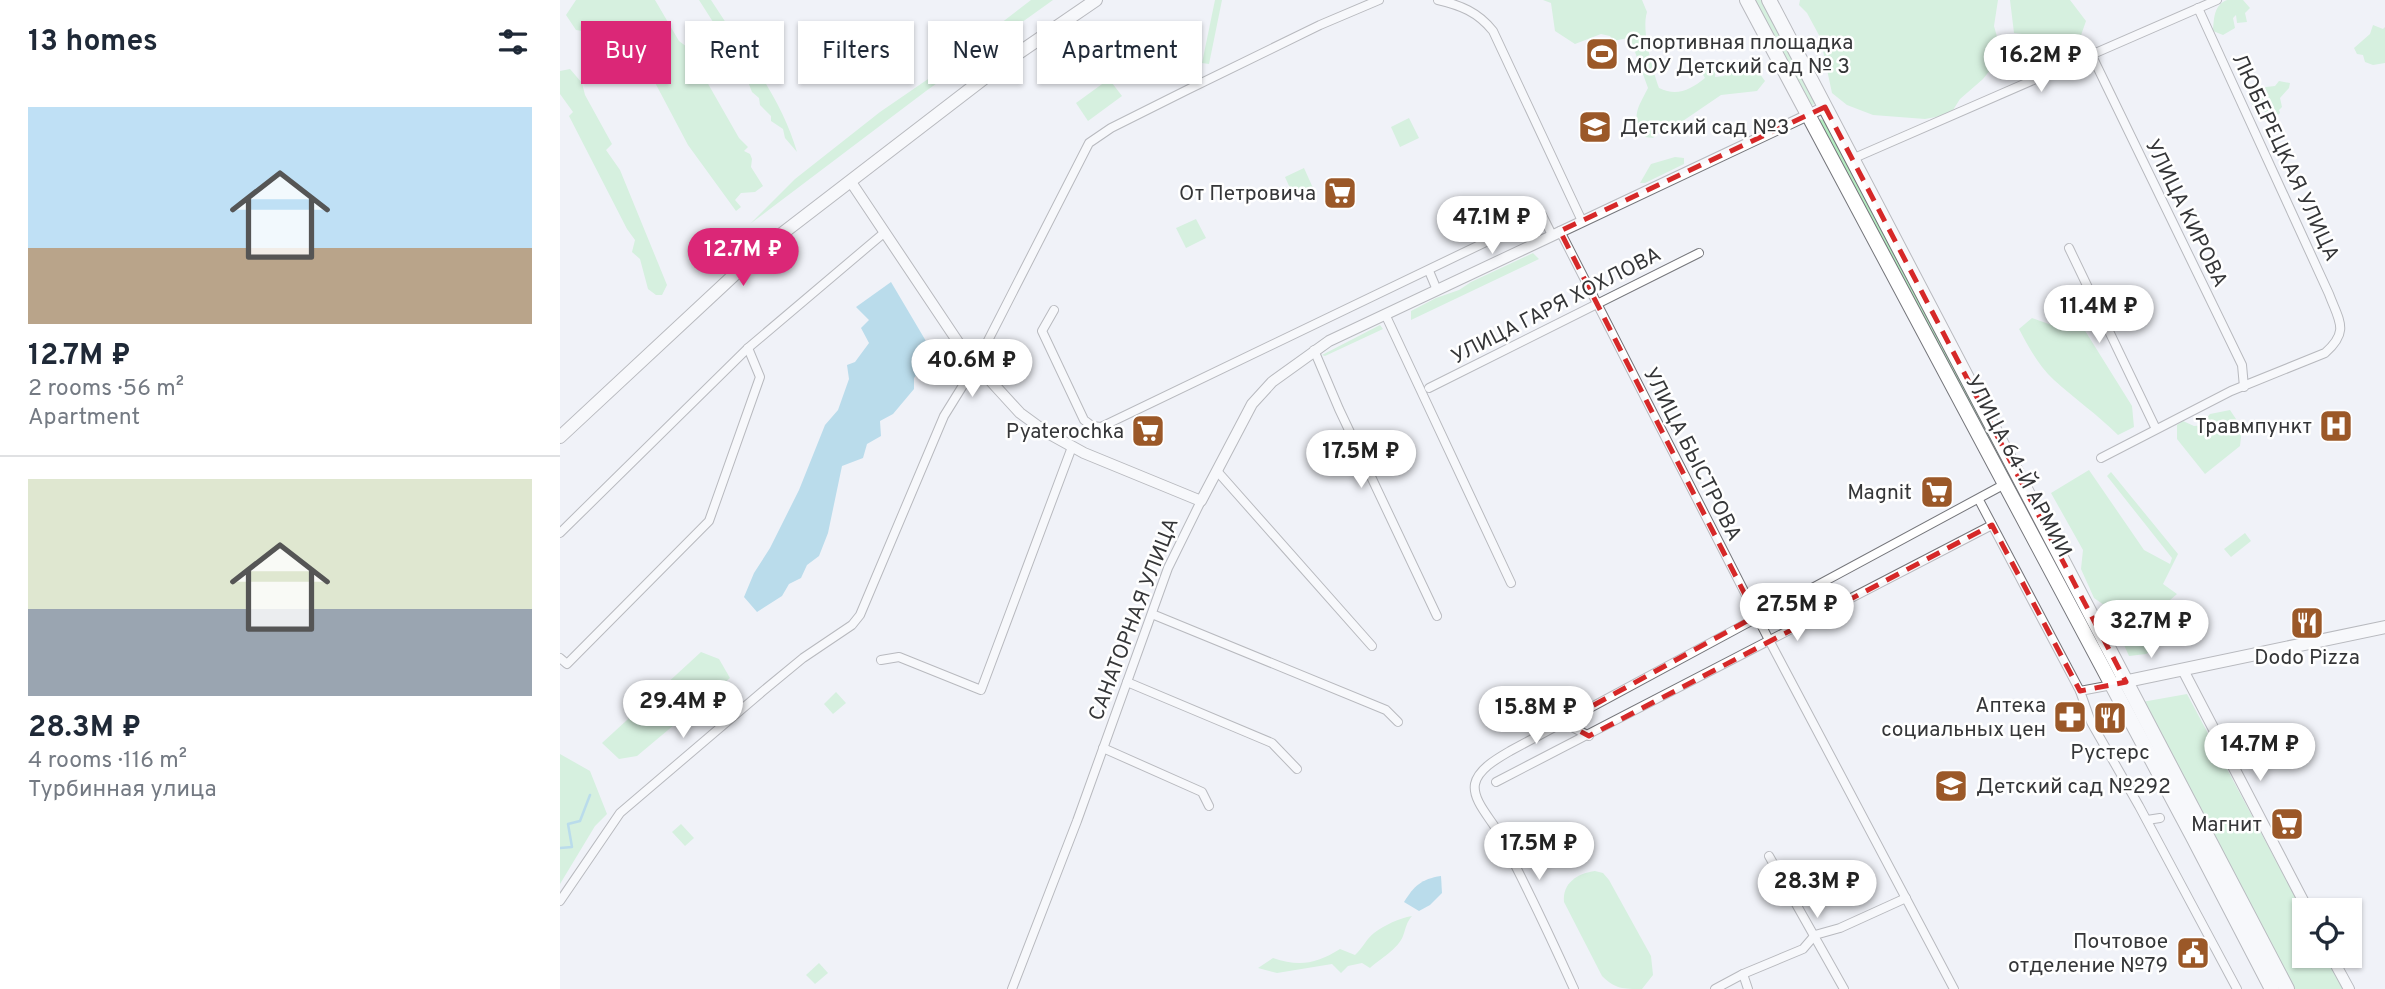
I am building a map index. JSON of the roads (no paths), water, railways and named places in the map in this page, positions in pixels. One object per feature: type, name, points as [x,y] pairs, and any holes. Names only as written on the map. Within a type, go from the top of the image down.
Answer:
[{"type":"highway","name":"УЛИЦА 64-Й АРМИИ","points":[[1747,0],[2005,484],[2119,683],[2287,989]]},
{"type":"highway","name":"УЛИЦА 64-Й АРМИИ","points":[[1769,0],[2119,683],[2272,989]]},
{"type":"main road","points":[[560,437],[762,249],[1004,63],[1096,0]]},
{"type":"main road","points":[[2119,683],[2385,626]]},
{"type":"street","points":[[560,901],[620,813],[803,658],[852,625],[869,596],[944,416],[975,366],[1075,167],[1094,139],[1243,63],[1379,0]]},
{"type":"street","points":[[1438,0],[1459,5],[1475,14],[1493,31],[1582,220]]},
{"type":"street","points":[[1852,159],[2217,0]]},
{"type":"street","name":"ЛЮБЕРЕЦКАЯ УЛИЦА","points":[[2199,8],[2340,322],[2342,333],[2325,353],[2244,387]]},
{"type":"street","name":"УЛИЦА КИРОВА","points":[[2092,56],[2242,365],[2244,387]]},
{"type":"street","name":"САНАТОРНАЯ УЛИЦА","points":[[1012,989],[1175,551],[1252,404],[1272,382],[1314,350],[1385,314],[1825,107]]},
{"type":"street","points":[[851,182],[975,366],[1020,413],[1072,447],[1201,501]]},
{"type":"street","points":[[1054,310],[1042,331],[1084,420],[1096,427],[1542,215],[1556,233]]},
{"type":"street","points":[[560,533],[748,348],[884,232]]},
{"type":"street","name":"УЛИЦА БЫСТРОВА","points":[[1556,233],[1597,304],[1756,616],[1954,989]]},
{"type":"street","points":[[2069,248],[2156,429]]},
{"type":"street","name":"УЛИЦА ГАРЯ ХОХЛОВА","points":[[1429,388],[1699,253]]},
{"type":"street","points":[[1429,271],[1437,290]]},
{"type":"street","points":[[1385,314],[1511,583]]},
{"type":"street","points":[[560,658],[567,664],[709,521],[760,377],[748,348]]},
{"type":"street","points":[[1314,350],[1437,616]]},
{"type":"street","points":[[2101,458],[2244,387]]},
{"type":"street","points":[[881,660],[899,657],[981,690],[1072,447]]},
{"type":"street","points":[[1217,471],[1372,646]]},
{"type":"street","points":[[1574,989],[1497,831],[1476,797],[1474,785],[1479,775],[1496,759],[1756,616],[2005,484]]},
{"type":"street","points":[[1979,500],[2080,691],[2091,722],[2237,989]]},
{"type":"street","points":[[1496,782],[1992,525]]},
{"type":"street","points":[[1152,614],[1386,710],[1398,722]]},
{"type":"street","points":[[2183,670],[2302,898]]},
{"type":"street","points":[[1127,682],[1272,743],[1297,769]]},
{"type":"street","points":[[2080,691],[2119,683]]},
{"type":"street","points":[[1563,722],[1589,736]]},
{"type":"street","points":[[1103,748],[1202,792],[1209,806]]},
{"type":"street","points":[[2147,821],[2160,818]]},
{"type":"street","points":[[1769,856],[1844,989]]},
{"type":"street","points":[[1714,989],[1803,949],[1815,935],[1840,928],[1906,898]]},
{"type":"street","points":[[2338,968],[2349,989]]},
{"type":"street","points":[[1743,974],[1748,989]]},
{"type":"water","points":[[891,282],[933,353],[914,378],[914,389],[893,414],[880,421],[881,436],[867,444],[863,458],[842,466],[828,533],[819,556],[807,565],[801,578],[789,584],[782,596],[757,612],[744,597],[799,490],[825,425],[838,410],[849,379],[847,365],[855,362],[869,343],[861,328],[869,320],[856,307]]},
{"type":"water","points":[[1441,876],[1442,893],[1430,905],[1419,911],[1404,902],[1419,884]]},
{"type":"waterway","points":[[560,848],[572,847],[568,824],[580,821],[590,795]]},
{"type":"place","name":"Спортивная площадка МОУ Детский сад № 3","points":[[1602,54]]},
{"type":"place","name":"Детский сад №3","points":[[1595,127]]},
{"type":"place","name":"От Петровича","points":[[1340,193]]},
{"type":"place","name":"Травмпункт","points":[[2336,426]]},
{"type":"place","name":"Pyaterochka","points":[[1148,431]]},
{"type":"place","name":"Magnit","points":[[1937,492]]},
{"type":"place","name":"Dodo Pizza","points":[[2307,623]]},
{"type":"place","name":"Аптека социальных цен","points":[[2070,717]]},
{"type":"place","name":"Рустерс","points":[[2110,718]]},
{"type":"place","name":"Детский сад №292","points":[[1951,786]]},
{"type":"place","name":"Магнит","points":[[2287,824]]},
{"type":"place","name":"Почтовое отделение №79","points":[[2193,953]]}]
